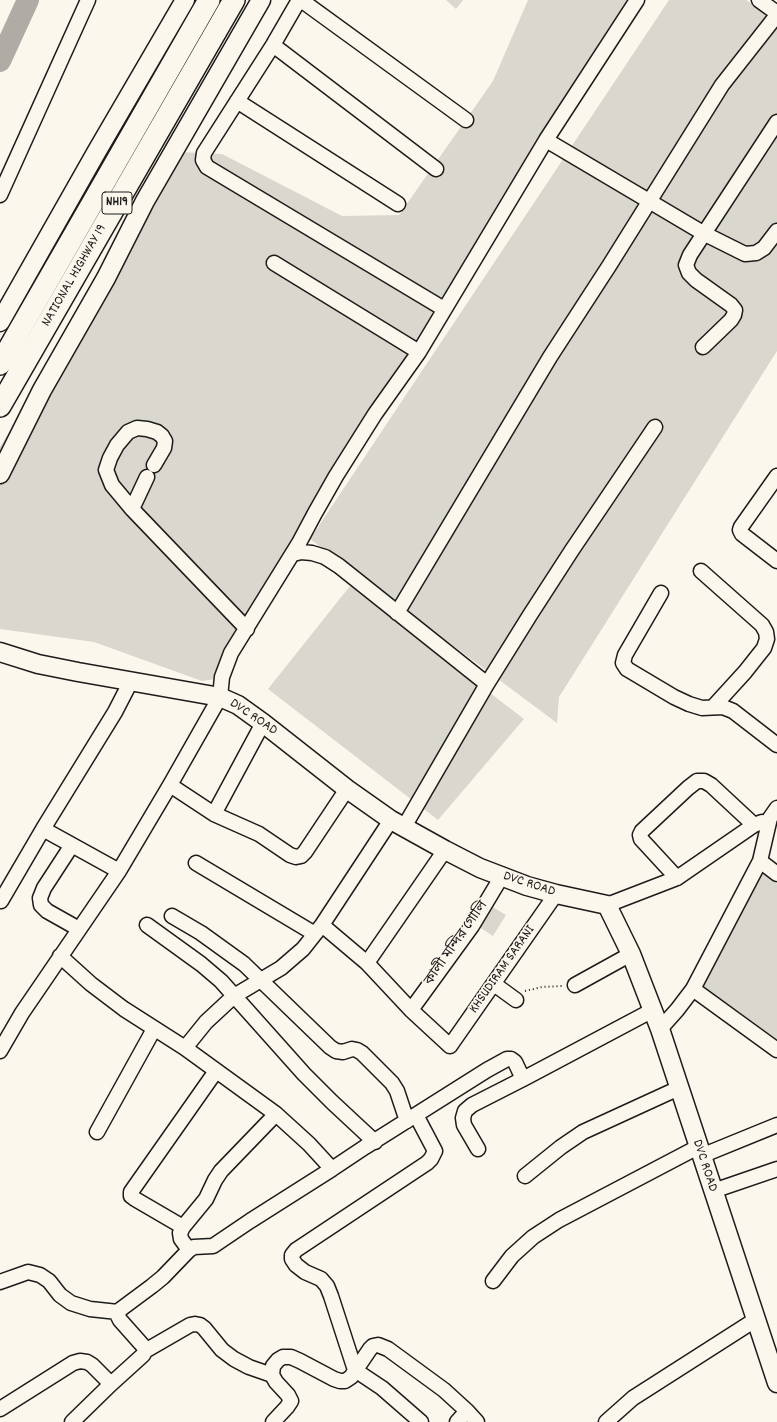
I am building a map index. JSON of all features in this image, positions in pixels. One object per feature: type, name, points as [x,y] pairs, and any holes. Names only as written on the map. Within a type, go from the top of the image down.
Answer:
[{"type":"highway","name":"NH19","points":[[0,364],[209,0]]},
{"type":"highway","name":"NATIONAL HIGHWAY 19","points":[[0,406],[234,0]]},
{"type":"main road","points":[[0,322],[185,0]]},
{"type":"main road","points":[[0,474],[42,390],[106,278],[145,201],[261,0]]},
{"type":"main road","name":"DVC ROAD","points":[[2,656],[64,669],[220,697],[238,705],[347,788],[397,823],[445,850],[480,868],[527,886],[556,894],[607,904],[631,954],[660,1029],[777,1383]]},
{"type":"street","points":[[0,195],[88,0]]},
{"type":"street","points":[[444,309],[207,167],[203,160],[204,152],[273,45],[300,0],[466,120]]},
{"type":"street","points":[[0,1051],[22,1013],[119,871],[170,785],[220,697],[222,678],[232,653],[293,554],[336,476],[375,414],[419,352],[546,140],[637,0]]},
{"type":"street","points":[[397,613],[531,389],[722,86],[777,14],[759,0]]},
{"type":"street","points":[[273,45],[436,169]]},
{"type":"street","points":[[237,101],[398,204]]},
{"type":"street","points":[[703,347],[731,320],[734,316],[735,310],[731,305],[696,280],[690,274],[686,265],[703,233],[777,122]]},
{"type":"street","points":[[546,140],[732,249],[745,254],[756,252],[764,248],[777,231]]},
{"type":"street","points":[[274,263],[419,352]]},
{"type":"street","points":[[185,1048],[206,1022],[234,996],[262,980],[287,963],[303,949],[397,823],[488,684],[572,550],[655,427]]},
{"type":"street","points":[[132,509],[164,448],[165,441],[162,436],[157,432],[148,429],[137,428],[128,432],[117,445],[106,470],[112,485],[132,509],[247,629]]},
{"type":"street","points":[[777,476],[740,527],[740,530],[742,534],[777,561]]},
{"type":"street","points":[[293,554],[312,552],[325,557],[339,566],[488,684]]},
{"type":"street","points":[[701,571],[762,625],[766,632],[767,639],[764,648],[750,666],[714,706]]},
{"type":"street","points":[[661,593],[625,655],[623,663],[627,669],[674,697],[689,704],[702,708],[714,706],[723,707],[732,711],[777,745]]},
{"type":"street","points":[[1,901],[43,829],[115,712],[131,681]]},
{"type":"street","points":[[214,814],[263,723]]},
{"type":"street","points":[[678,878],[641,839],[640,835],[642,831],[697,781],[704,780],[711,785],[754,825]]},
{"type":"street","points":[[170,785],[214,814],[259,834],[290,855],[296,857],[301,856],[305,852],[347,788]]},
{"type":"street","points":[[607,904],[678,878],[754,825],[774,813]]},
{"type":"street","points":[[660,1029],[693,989],[760,861],[774,813]]},
{"type":"street","points":[[43,829],[119,871]]},
{"type":"street","points":[[72,845],[44,888],[40,898],[41,905],[47,911],[79,929]]},
{"type":"street","points":[[367,963],[445,850]]},
{"type":"street","points":[[760,861],[777,874]]},
{"type":"street","points":[[196,863],[318,929],[367,963],[411,1010]]},
{"type":"street","name":"কালী মন্দির গোলি","points":[[411,1010],[472,926],[502,876]]},
{"type":"street","name":"KHSUDIRAM SARANI","points":[[411,1010],[450,1046],[556,894]]},
{"type":"street","points":[[172,916],[223,948],[262,980],[330,1047],[336,1051],[343,1052],[352,1049],[357,1050],[368,1058],[392,1083],[412,1118],[435,1151],[428,1163],[296,1250],[292,1255],[292,1259],[296,1265],[305,1272],[321,1279],[327,1286],[355,1370],[382,1388],[421,1422]]},
{"type":"street","points":[[147,925],[201,964],[221,981],[304,1074],[375,1142]]},
{"type":"street","points":[[575,985],[631,954]]},
{"type":"street","points":[[60,956],[91,984],[154,1029],[185,1048],[276,1114],[309,1144],[332,1170]]},
{"type":"street","points":[[494,984],[516,1000]]},
{"type":"street","points":[[693,989],[777,1050]]},
{"type":"street","points":[[478,1149],[464,1125],[463,1118],[465,1110],[653,1010]]},
{"type":"street","points":[[97,1132],[154,1029]]},
{"type":"street","points":[[118,1312],[158,1282],[189,1250],[194,1247],[213,1246],[487,1070],[507,1059],[515,1062],[523,1079]]},
{"type":"street","points":[[183,1227],[134,1199],[131,1196],[131,1192],[216,1071]]},
{"type":"street","points":[[525,1176],[561,1147],[584,1132],[679,1088]]},
{"type":"street","points":[[189,1250],[181,1239],[180,1233],[183,1227],[206,1199],[221,1171],[276,1114]]},
{"type":"street","points":[[493,1281],[512,1256],[533,1237],[559,1220],[700,1151],[777,1125]]},
{"type":"street","points":[[713,1191],[777,1169]]},
{"type":"street","points":[[0,1282],[28,1272],[40,1275],[49,1281],[60,1295],[71,1303],[90,1308],[118,1312]]},
{"type":"street","points":[[118,1312],[120,1320],[144,1347],[145,1351]]},
{"type":"street","points":[[606,1422],[633,1398],[755,1320]]},
{"type":"street","points":[[72,1422],[111,1384],[139,1360],[145,1351],[190,1325],[200,1325],[204,1328],[222,1350],[234,1359],[249,1367],[272,1375]]},
{"type":"street","points":[[273,1422],[287,1408],[291,1401],[272,1375],[273,1366],[278,1360],[283,1357],[291,1357],[340,1381],[345,1381],[350,1377],[370,1349],[378,1345],[382,1346],[444,1390],[477,1422]]},
{"type":"street","points":[[0,1409],[80,1360],[87,1362],[111,1384]]},
{"type":"street","points":[[457,1422],[467,1411]]},
{"type":"path","points":[[516,1000],[524,991],[542,987],[575,985]]},
{"type":"shaded area","points":[[446,0],[463,0],[456,9]]},
{"type":"shaded area","points":[[528,0],[643,0],[332,475],[222,678],[202,681],[94,642],[0,629],[0,447],[179,152],[222,154],[342,216],[399,215],[493,81]]},
{"type":"shaded area","points":[[669,0],[746,0],[777,20],[777,351],[559,697],[557,723],[310,539]]},
{"type":"shaded area","points":[[350,586],[524,719],[438,820],[268,689]]},
{"type":"shaded area","points":[[762,872],[777,884],[777,1043],[700,986]]},
{"type":"shaded area","points":[[486,903],[506,915],[493,936],[473,923]]},
{"type":"waterway","points":[[0,61],[28,0]]}]
